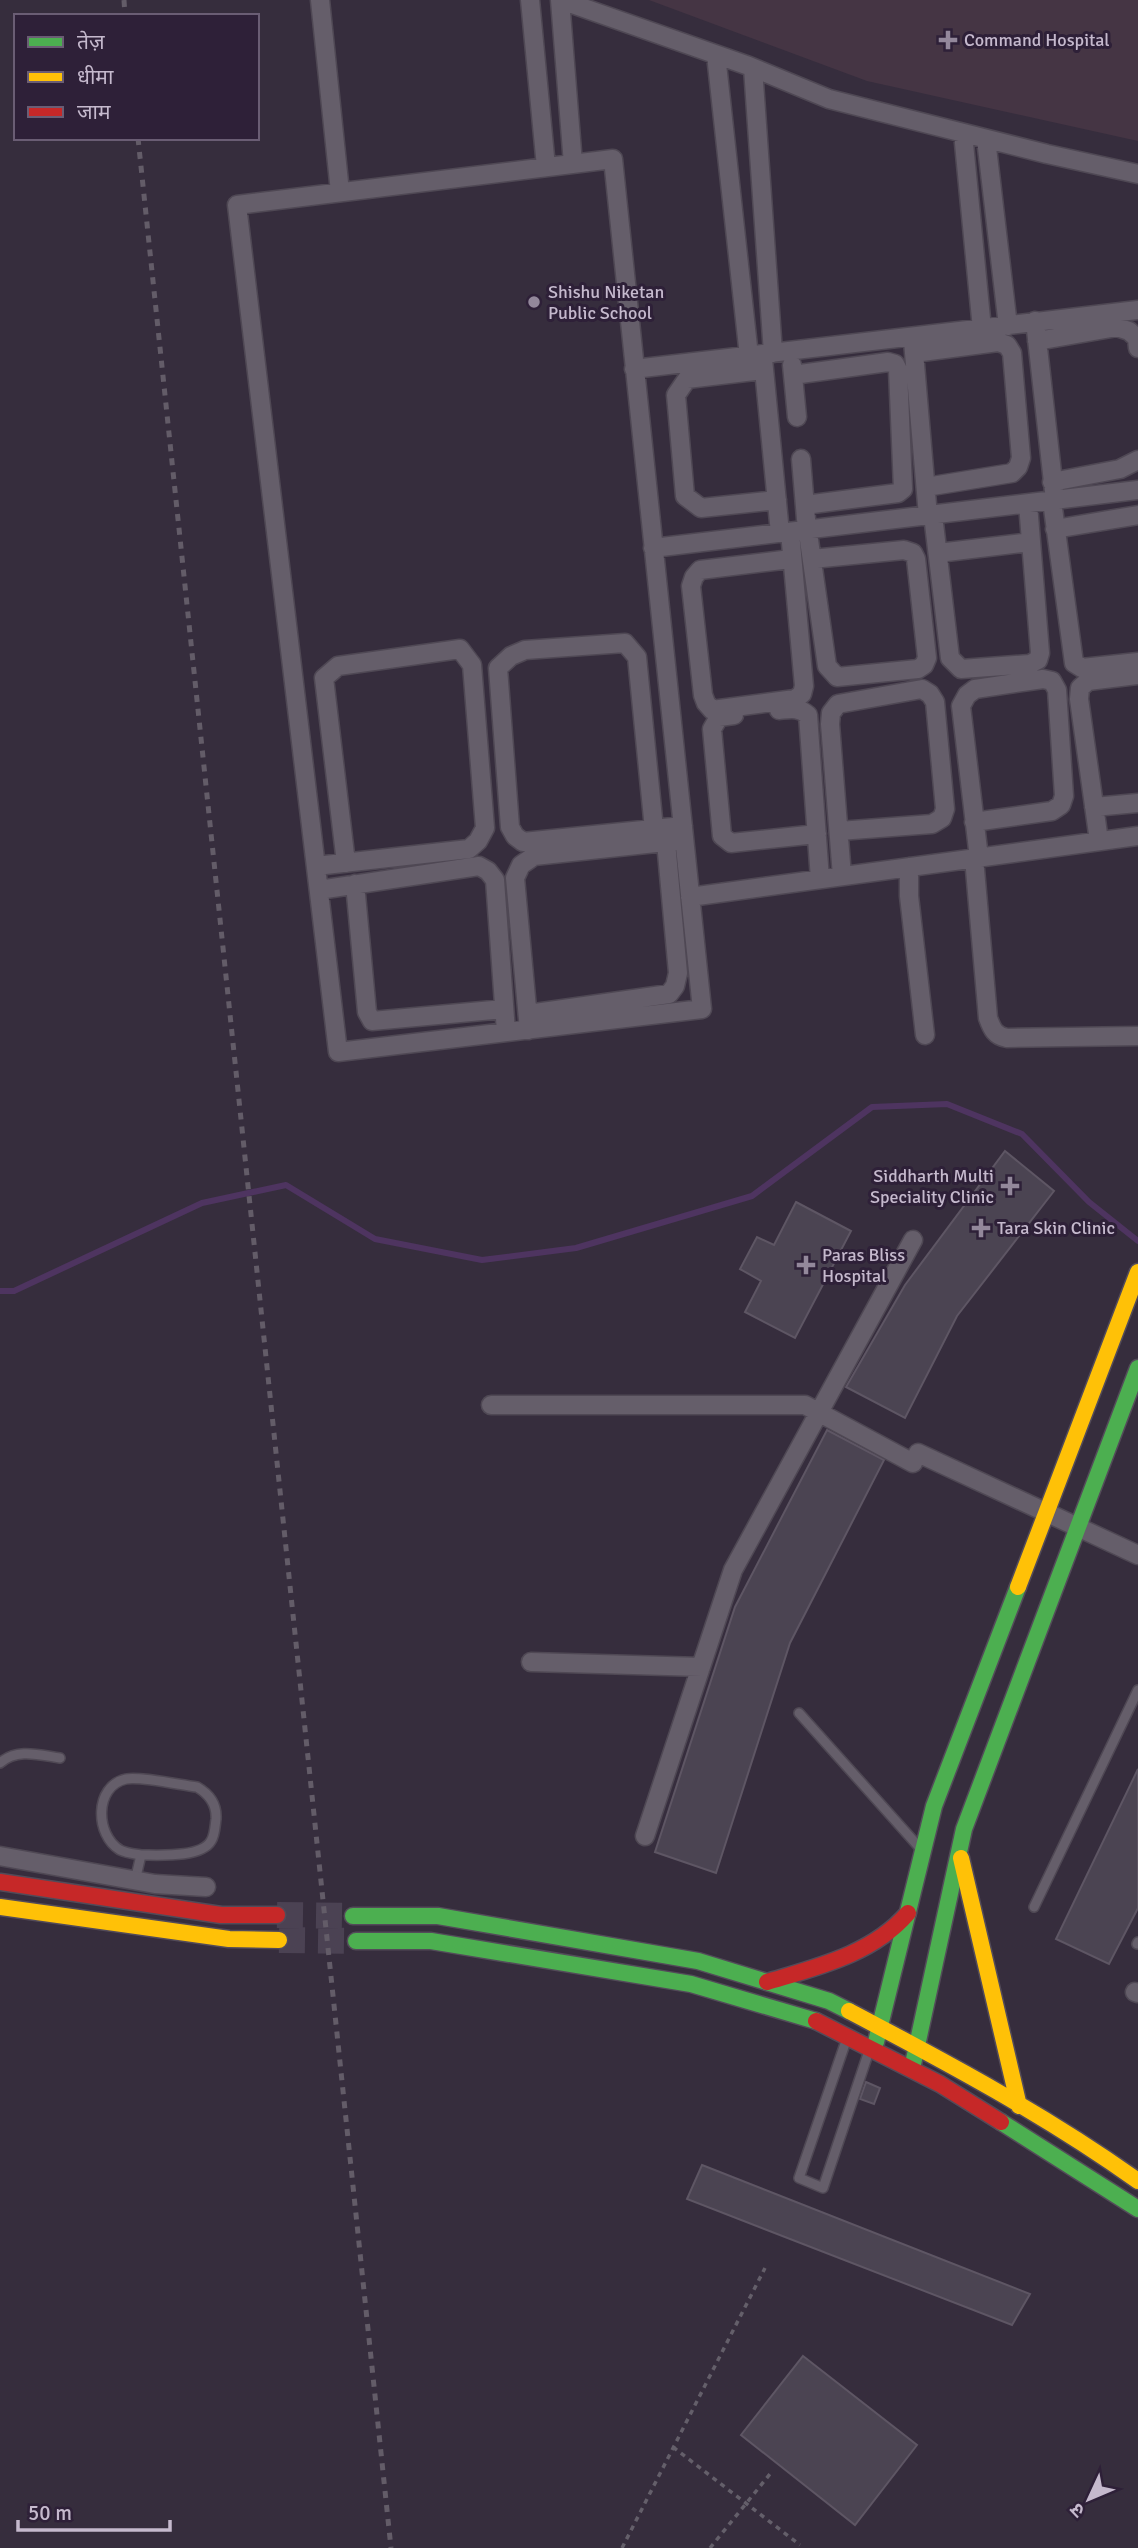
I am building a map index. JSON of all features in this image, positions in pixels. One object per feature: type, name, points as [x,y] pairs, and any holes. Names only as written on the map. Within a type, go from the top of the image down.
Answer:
[{"type":"street","points":[[320,0],[340,192]]},
{"type":"street","points":[[530,0],[546,167]]},
{"type":"street","points":[[573,164],[560,0],[752,68],[830,99],[1138,174]]},
{"type":"street","points":[[716,55],[768,357],[793,374],[888,362],[895,363],[898,370],[903,489],[898,494],[805,505]]},
{"type":"street","points":[[752,68],[777,500],[791,559],[804,686],[802,694],[795,699],[712,710],[703,695],[691,586],[694,577],[701,570],[791,559]]},
{"type":"street","points":[[963,133],[982,329]]},
{"type":"street","points":[[986,139],[1008,326]]},
{"type":"street","points":[[612,159],[653,548],[672,834],[678,973],[675,986],[669,994],[528,1022],[506,1032],[338,1052],[237,205],[340,192],[612,159]]},
{"type":"street","points":[[913,345],[982,329],[1138,310]]},
{"type":"street","points":[[1035,321],[1055,529],[1074,663],[1082,668],[1138,662]]},
{"type":"street","points":[[1037,341],[1117,327],[1129,331],[1137,338],[1138,348]]},
{"type":"street","points":[[634,369],[913,345],[998,342],[1007,345],[1012,353],[1021,458],[1018,467],[1012,472],[926,486]]},
{"type":"street","points":[[913,345],[926,486],[938,553],[950,658],[961,669],[1030,664],[1038,660],[1040,653],[1028,504]]},
{"type":"street","points":[[768,357],[687,379],[676,395],[685,496],[701,508],[777,500]]},
{"type":"street","points":[[793,374],[797,417]]},
{"type":"street","points":[[801,459],[808,530],[830,672],[837,677],[918,669],[924,665],[927,658],[916,559],[912,553],[904,550],[813,559]]},
{"type":"street","points":[[1052,482],[1120,469],[1138,460]]},
{"type":"street","points":[[653,548],[1138,490]]},
{"type":"street","points":[[1055,529],[1138,515]]},
{"type":"street","points":[[938,553],[1031,542]]},
{"type":"street","points":[[528,1022],[702,1009],[690,897],[672,834],[637,657],[625,643],[525,650],[511,656],[498,668],[510,827],[515,836],[523,842],[672,834]]},
{"type":"street","points":[[316,866],[346,863],[469,849],[478,841],[485,828],[472,665],[460,649],[338,666],[324,678],[346,863]]},
{"type":"street","points":[[1099,841],[1079,699],[1080,688],[1088,681],[1138,675]]},
{"type":"street","points":[[974,822],[1052,811],[1061,805],[1064,796],[1058,703],[1052,681],[1043,679],[975,689],[967,695],[961,706],[974,822],[988,1018],[995,1033],[1007,1038],[1138,1035]]},
{"type":"street","points":[[839,831],[932,824],[942,818],[945,809],[935,702],[930,694],[922,689],[838,704],[831,713],[842,876]]},
{"type":"street","points":[[817,834],[731,843],[722,836],[712,729],[719,717],[795,708],[808,715],[817,834],[820,879]]},
{"type":"street","points":[[1094,807],[1138,803]]},
{"type":"street","points":[[528,1022],[515,878],[521,865],[534,856],[672,834]]},
{"type":"street","points":[[690,897],[1138,836]]},
{"type":"street","points":[[319,890],[479,866],[488,871],[495,880],[506,1032]]},
{"type":"street","points":[[909,867],[909,897],[925,1035]]},
{"type":"street","points":[[355,884],[367,1012],[372,1021],[504,1009]]},
{"type":"street","points":[[645,1836],[733,1570],[913,1240]]},
{"type":"street","points":[[872,2049],[880,2028],[934,1806],[1137,1276]]},
{"type":"street","points":[[912,2069],[964,1829],[1138,1368]]},
{"type":"street","points":[[491,1405],[805,1405],[916,1458],[1046,1512],[1138,1555]]},
{"type":"street","points":[[531,1662],[701,1667]]},
{"type":"street","points":[[959,1849],[1019,2106]]},
{"type":"street","points":[[0,1856],[135,1881],[206,1888]]},
{"type":"street","points":[[0,1882],[221,1915],[278,1915]]},
{"type":"street","points":[[0,1907],[229,1939],[279,1940]]},
{"type":"street","points":[[767,1982],[797,1974],[862,1947],[889,1932],[908,1913]]},
{"type":"street","points":[[353,1916],[438,1916],[698,1961],[830,2001],[952,2065],[1102,2156],[1138,2181]]},
{"type":"street","points":[[356,1941],[431,1941],[691,1984],[819,2022],[912,2069],[986,2112],[1138,2209]]},
{"type":"lane","points":[[1034,1907],[1138,1689]]},
{"type":"lane","points":[[799,1713],[923,1851]]},
{"type":"lane","points":[[0,1763],[11,1755],[19,1754],[60,1758]]},
{"type":"lane","points":[[128,1779],[197,1787],[205,1791],[216,1811],[213,1839],[208,1845],[180,1854],[141,1855],[120,1850],[101,1826],[104,1798],[113,1784],[128,1779]]},
{"type":"lane","points":[[135,1881],[141,1855]]},
{"type":"lane","points":[[847,2037],[799,2178],[823,2188],[872,2049]]},
{"type":"path","points":[[622,2548],[765,2268]]},
{"type":"path","points":[[673,2447],[800,2545]]},
{"type":"path","points":[[710,2548],[770,2474]]},
{"type":"shaded area","name":"Command Hospital","points":[[649,0],[1138,0],[1138,141],[867,81]]},
{"type":"building","points":[[1005,1151],[1054,1191],[957,1316],[905,1418],[846,1387],[905,1285]]},
{"type":"building","points":[[796,1202],[851,1231],[795,1338],[745,1312],[761,1281],[740,1269],[757,1237],[774,1245]]},
{"type":"building","points":[[827,1430],[884,1460],[790,1643],[716,1873],[655,1852],[735,1607]]},
{"type":"building","points":[[1138,1769],[1138,1908],[1109,1964],[1056,1939]]},
{"type":"building","points":[[866,2082],[880,2088],[874,2104],[860,2099]]},
{"type":"building","points":[[702,2165],[1030,2294],[1012,2325],[687,2199]]},
{"type":"building","points":[[803,2356],[917,2445],[855,2525],[741,2435]]},
{"type":"waterway","points":[[0,1291],[14,1291],[202,1203],[286,1185],[375,1239],[482,1260],[576,1248],[752,1196],[872,1107],[947,1104],[1022,1134],[1089,1202],[1138,1241]]},
{"type":"tunnel","points":[[277,1915],[353,1916]]},
{"type":"tunnel","points":[[279,1940],[356,1941]]},
{"type":"railway","points":[[124,0],[125,14]]},
{"type":"railway","points":[[138,140],[391,2548]]},
{"type":"traffic: fast","points":[[913,2064],[964,1829],[1138,1368]]},
{"type":"traffic: fast","points":[[876,2042],[934,1806],[1018,1587]]},
{"type":"traffic: fast","points":[[353,1916],[438,1916],[698,1961],[829,2001],[849,2011]]},
{"type":"traffic: fast","points":[[356,1941],[431,1941],[691,1984],[816,2021]]},
{"type":"traffic: fast","points":[[1001,2122],[1138,2209]]},
{"type":"traffic: slow","points":[[1018,1587],[1138,1272]]},
{"type":"traffic: slow","points":[[961,1858],[1019,2106]]},
{"type":"traffic: slow","points":[[0,1907],[229,1939],[279,1940]]},
{"type":"traffic: slow","points":[[849,2011],[1033,2112],[1138,2181]]},
{"type":"traffic: jam","points":[[0,1882],[221,1915],[277,1915]]},
{"type":"traffic: jam","points":[[767,1982],[861,1949],[894,1927],[908,1913]]},
{"type":"traffic: jam","points":[[816,2021],[940,2084],[1001,2122]]},
{"type":"place","name":"Command Hospital","points":[[948,40]]},
{"type":"place","name":"Shishu Niketan Public School","points":[[534,302]]},
{"type":"place","name":"Siddharth Multi Speciality Clinic","points":[[1010,1186]]},
{"type":"place","name":"Tara Skin Clinic","points":[[981,1228]]},
{"type":"place","name":"Paras Bliss Hospital","points":[[806,1265]]}]
